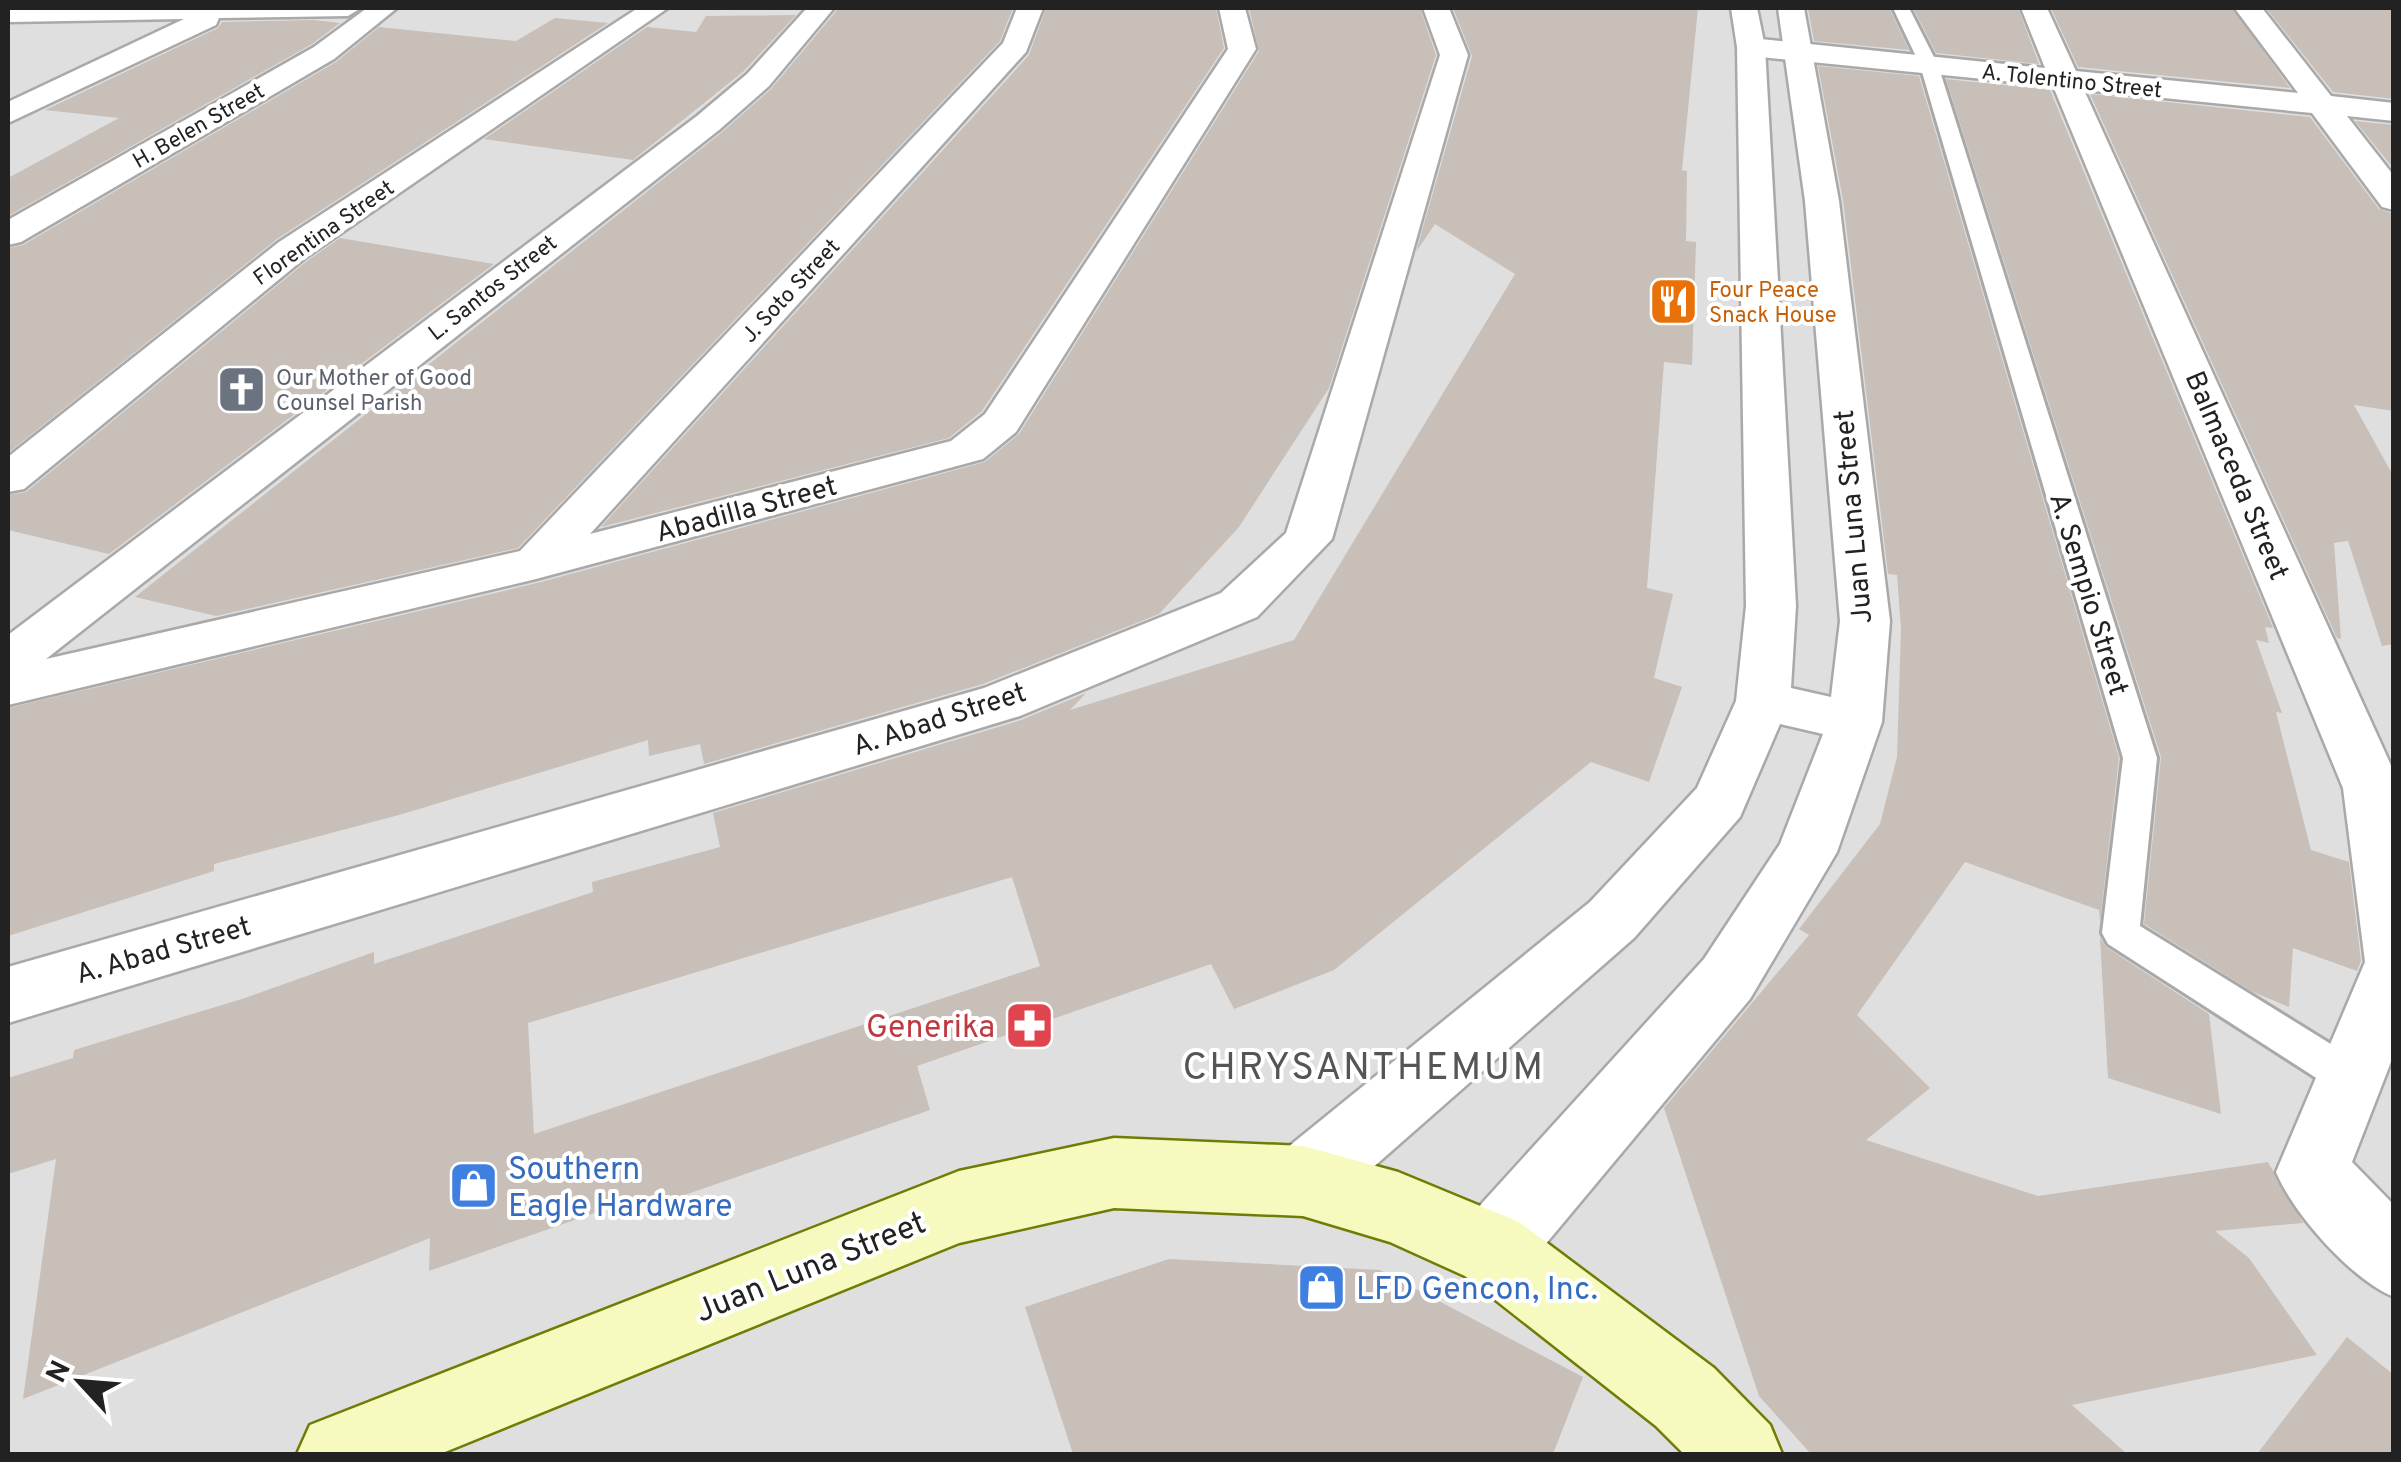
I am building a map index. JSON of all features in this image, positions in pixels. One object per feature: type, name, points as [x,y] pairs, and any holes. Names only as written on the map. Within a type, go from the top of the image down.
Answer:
[{"type":"main road","name":"Juan Luna Street","points":[[339,1454],[960,1207],[1114,1173],[1302,1181],[1398,1208],[1492,1249]]},
{"type":"main road","points":[[1492,1249],[1685,1397],[1742,1454]]},
{"type":"street","points":[[8,14],[348,8]]},
{"type":"street","name":"H. Belen Street","points":[[8,234],[324,53],[384,8]]},
{"type":"street","name":"Florentina Street","points":[[8,480],[292,250],[656,8]]},
{"type":"street","name":"L. Santos Street","points":[[8,662],[708,123],[758,80],[821,8]]},
{"type":"street","name":"J. Soto Street","points":[[536,563],[1016,46],[1030,8]]},
{"type":"street","name":"Abadilla Street","points":[[8,686],[536,563],[967,450],[1000,423],[1242,49],[1232,8]]},
{"type":"street","name":"A. Abad Street","points":[[8,995],[1001,702],[1239,604],[1308,540],[1454,55],[1436,8]]},
{"type":"street","name":"Juan Luna Street","points":[[1302,1181],[1612,920],[1720,802],[1764,702],[1771,606],[1765,35],[1791,8]]},
{"type":"street","name":"Balmaceda Street","points":[[2034,8],[2372,788],[2394,955]]},
{"type":"street","points":[[2250,10],[2394,200]]},
{"type":"street","points":[[8,114],[222,11]]},
{"type":"street","name":"Juan Luna Street","points":[[1492,1249],[1727,979],[1806,852],[1854,722],[1865,621],[1822,201],[1765,35]]},
{"type":"street","name":"A. Tolentino Street","points":[[1765,35],[1929,65],[2394,112]]},
{"type":"street","points":[[1764,702],[1854,722]]},
{"type":"street","points":[[2394,969],[2312,1172],[2394,1259]]},
{"type":"lane","name":"A. Sempio Street","points":[[1901,8],[1929,65],[2140,758],[2121,934],[2349,1077]]},
{"type":"shaded area","points":[[8,8],[2393,8],[2393,1454],[8,1454]]},
{"type":"building","points":[[1013,8],[1000,41],[518,548],[216,616],[135,597],[721,133],[771,89],[838,9]]},
{"type":"building","points":[[1046,8],[1216,8],[1224,48],[982,411],[949,438],[601,527],[1029,55]]},
{"type":"building","points":[[1249,8],[1420,8],[1436,55],[1329,388],[1239,527],[1159,614],[983,684],[704,764],[700,744],[649,756],[648,740],[399,815],[214,864],[214,871],[8,936],[8,708],[537,583],[985,462],[1019,434],[1259,51]]},
{"type":"building","points":[[1453,8],[1698,8],[1682,170],[1687,171],[1686,241],[1696,242],[1692,365],[1664,362],[1647,588],[1673,594],[1654,678],[1682,687],[1649,782],[1591,762],[1334,970],[1234,1009],[1211,964],[917,1066],[930,1110],[624,1216],[623,1203],[429,1271],[430,1238],[23,1399],[56,1159],[8,1174],[8,1078],[73,1058],[74,1050],[245,998],[374,952],[374,964],[593,892],[592,882],[720,847],[713,813],[1021,720],[1086,693],[1070,710],[1294,640],[1515,274],[1435,224],[1416,252],[1472,56]],"holes":[[[1012,877],[1040,966],[534,1134],[528,1023]]]},
{"type":"building","points":[[1808,8],[1889,8],[1909,50],[1814,41]]},
{"type":"building","points":[[1913,8],[2018,8],[2039,64],[1936,53]]},
{"type":"building","points":[[2051,8],[2233,8],[2290,88],[2078,67]]},
{"type":"building","points":[[2266,8],[2394,8],[2394,99],[2333,92]]},
{"type":"building","points":[[796,15],[744,71],[633,160],[484,139],[647,27],[696,32],[706,16]]},
{"type":"building","points":[[555,18],[608,23],[277,239],[8,453],[8,248],[23,245],[336,62],[379,27],[516,41]]},
{"type":"building","points":[[222,22],[340,23],[312,44],[8,216],[8,178],[119,118],[45,110],[218,28]]},
{"type":"building","points":[[1818,66],[1919,76],[2119,758],[2100,922],[2099,910],[1965,862],[1857,1015],[1930,1088],[1866,1140],[2038,1196],[2268,1162],[2303,1223],[2215,1231],[2249,1258],[2317,1355],[2072,1405],[2127,1454],[1811,1454],[1759,1396],[1664,1108],[1809,935],[1799,929],[1880,824],[1897,757],[1901,629],[1897,575],[1888,574],[1843,200]]},
{"type":"building","points":[[1946,79],[2050,90],[2273,628],[2265,627],[2269,643],[2256,640],[2282,713],[2276,712],[2311,850],[2349,862],[2361,961],[2357,971],[2293,948],[2289,1007],[2253,992],[2144,924],[2161,757]]},
{"type":"building","points":[[2090,94],[2310,117],[2379,209],[2394,214],[2394,411],[2354,405],[2394,477],[2394,644],[2382,646],[2348,541],[2334,543],[2341,639],[2337,638]]},
{"type":"building","points":[[2355,121],[2394,125],[2394,169]]},
{"type":"building","points":[[340,238],[494,264],[109,554],[8,530],[8,495],[26,492]]},
{"type":"building","points":[[2100,938],[2106,947],[2209,1014],[2221,1114],[2108,1078]]},
{"type":"building","points":[[1169,1259],[1380,1270],[1583,1377],[1553,1454],[1073,1454],[1025,1307]]},
{"type":"building","points":[[2347,1337],[2394,1375],[2394,1454],[2257,1454]]},
{"type":"place","name":"Four Peace Snack House","points":[[1674,302]]},
{"type":"place","name":"Our Mother of Good Counsel Parish","points":[[241,390]]},
{"type":"place","name":"Generika","points":[[1030,1026]]},
{"type":"place","name":"Southern Eagle Hardware","points":[[473,1186]]},
{"type":"place","name":"LFD Gencon, Inc.","points":[[1321,1288]]},
{"type":"district","name":"CHRYSANTHEMUM","points":[[1364,1066]]}]
